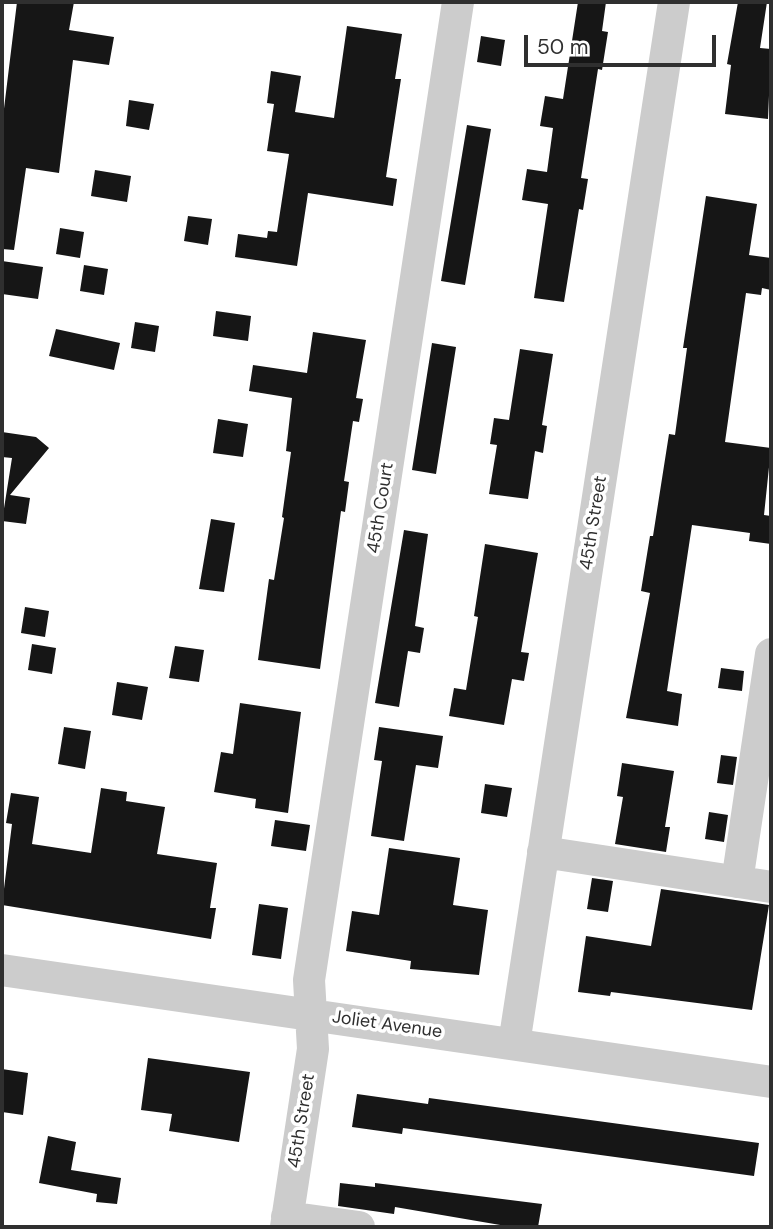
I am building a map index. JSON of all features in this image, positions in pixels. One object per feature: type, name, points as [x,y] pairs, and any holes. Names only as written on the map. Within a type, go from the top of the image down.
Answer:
[{"type":"street","name":"45th Court","points":[[311,1014],[309,980],[458,2]]},
{"type":"street","name":"45th Street","points":[[514,1044],[674,2]]},
{"type":"street","points":[[737,882],[771,654]]},
{"type":"street","points":[[543,852],[771,887]]},
{"type":"street","name":"Joliet Avenue","points":[[2,970],[771,1082]]},
{"type":"street","name":"45th Street","points":[[287,1222],[313,1049],[311,1014]]},
{"type":"street","points":[[287,1222],[359,1227]]},
{"type":"building","points":[[17,2],[74,2],[69,30],[114,37],[109,65],[73,60],[59,173],[26,168],[14,250],[2,249],[2,125]]},
{"type":"building","points":[[578,2],[606,2],[602,31],[608,32],[602,70],[598,69],[581,178],[588,179],[583,210],[579,209],[564,302],[534,298],[548,204],[522,200],[527,169],[547,172],[553,128],[540,126],[545,96],[563,99]]},
{"type":"building","points":[[738,2],[767,2],[760,48],[771,49],[768,119],[725,114],[731,65],[727,64]]},
{"type":"building","points":[[347,26],[402,34],[395,79],[401,79],[386,177],[397,179],[393,206],[308,193],[297,266],[235,257],[238,234],[267,238],[268,231],[277,232],[289,154],[267,151],[274,104],[267,103],[271,71],[301,76],[295,112],[334,118]]},
{"type":"building","points":[[481,36],[505,40],[501,66],[477,62]]},
{"type":"building","points":[[129,100],[154,104],[149,130],[126,126]]},
{"type":"building","points":[[467,125],[491,129],[465,285],[441,281]]},
{"type":"building","points":[[95,170],[131,176],[127,202],[91,196]]},
{"type":"building","points":[[706,196],[757,204],[749,255],[771,258],[771,290],[762,288],[761,295],[746,293],[725,442],[771,448],[764,515],[771,516],[771,544],[749,541],[750,533],[692,525],[667,691],[682,694],[678,726],[626,718],[650,593],[641,591],[650,536],[653,536],[669,434],[675,435],[687,348],[683,348]]},
{"type":"building","points":[[188,216],[212,219],[208,245],[184,241]]},
{"type":"building","points":[[60,228],[84,232],[80,258],[56,254]]},
{"type":"building","points":[[2,261],[43,267],[38,299],[2,294]]},
{"type":"building","points":[[84,265],[108,269],[104,295],[80,291]]},
{"type":"building","points":[[216,311],[251,316],[248,341],[213,336]]},
{"type":"building","points":[[135,322],[159,326],[155,352],[131,348]]},
{"type":"building","points":[[56,329],[120,343],[114,370],[49,356]]},
{"type":"building","points":[[313,332],[366,340],[356,398],[363,399],[359,422],[353,421],[344,481],[349,482],[345,512],[341,511],[320,669],[258,660],[269,579],[274,580],[284,518],[291,452],[286,451],[292,398],[249,391],[253,365],[307,373]]},
{"type":"building","points":[[432,343],[456,347],[436,474],[412,470]]},
{"type":"building","points":[[520,349],[553,354],[542,425],[547,426],[543,453],[535,451],[528,499],[489,494],[497,445],[490,444],[494,418],[509,420]]},
{"type":"building","points":[[218,419],[248,424],[243,457],[213,453]]},
{"type":"building","points":[[2,432],[36,437],[49,448],[10,495],[30,498],[26,524],[2,521],[12,458],[2,457]]},
{"type":"building","points":[[211,519],[235,523],[224,592],[199,589]]},
{"type":"building","points":[[404,530],[428,534],[415,626],[424,628],[420,653],[408,651],[399,707],[375,703]]},
{"type":"building","points":[[485,544],[538,553],[521,652],[529,653],[524,681],[512,679],[504,725],[449,716],[454,688],[466,690],[478,617],[474,616]]},
{"type":"building","points":[[25,607],[49,611],[45,637],[21,633]]},
{"type":"building","points":[[32,644],[56,648],[52,674],[28,670]]},
{"type":"building","points":[[175,646],[204,650],[199,682],[169,678]]},
{"type":"building","points":[[721,668],[744,671],[742,691],[718,688]]},
{"type":"building","points":[[117,682],[148,687],[142,720],[112,715]]},
{"type":"building","points":[[240,703],[301,712],[288,813],[255,808],[256,799],[214,792],[221,752],[233,754]]},
{"type":"building","points":[[64,727],[91,731],[85,769],[58,764]]},
{"type":"building","points":[[379,727],[443,736],[438,768],[416,765],[404,841],[371,836],[382,761],[374,760]]},
{"type":"building","points":[[721,755],[737,757],[733,785],[717,783]]},
{"type":"building","points":[[622,763],[674,771],[665,827],[670,827],[666,852],[615,844],[623,797],[617,796]]},
{"type":"building","points":[[485,784],[512,788],[507,817],[481,813]]},
{"type":"building","points":[[101,788],[127,792],[126,801],[165,807],[157,854],[217,863],[210,908],[216,908],[211,939],[2,905],[12,824],[6,823],[11,793],[39,797],[32,844],[91,853]]},
{"type":"building","points":[[709,812],[728,815],[724,842],[705,839]]},
{"type":"building","points":[[275,820],[310,825],[306,851],[271,846]]},
{"type":"building","points":[[389,848],[460,858],[453,905],[488,910],[479,975],[410,969],[411,961],[346,951],[352,911],[379,915]]},
{"type":"building","points":[[592,878],[613,881],[608,912],[587,909]]},
{"type":"building","points":[[661,889],[769,905],[752,1010],[611,992],[610,996],[578,992],[586,936],[651,946]]},
{"type":"building","points":[[259,904],[288,908],[281,959],[252,955]]},
{"type":"building","points":[[148,1058],[250,1072],[239,1142],[169,1131],[172,1114],[141,1110]]},
{"type":"building","points":[[2,1069],[28,1073],[23,1115],[2,1112]]},
{"type":"building","points":[[357,1094],[428,1104],[429,1098],[759,1143],[754,1176],[403,1128],[402,1134],[352,1127]]},
{"type":"building","points":[[48,1136],[76,1142],[71,1170],[121,1178],[117,1204],[96,1202],[97,1194],[39,1183]]},
{"type":"building","points":[[340,1183],[375,1187],[375,1183],[542,1204],[538,1227],[512,1227],[395,1207],[394,1214],[338,1206]]}]
